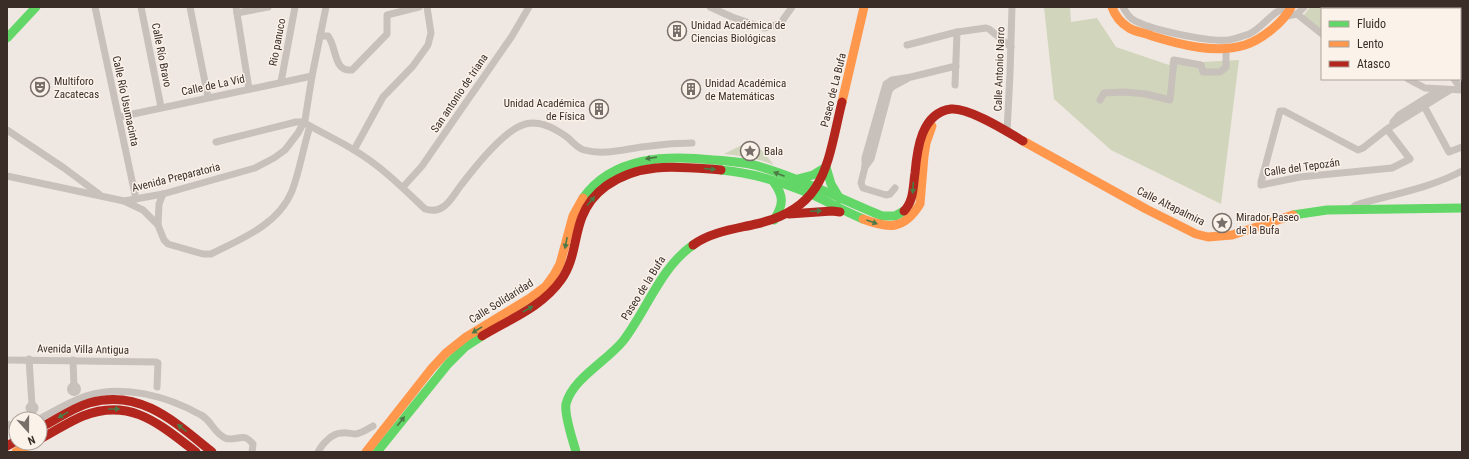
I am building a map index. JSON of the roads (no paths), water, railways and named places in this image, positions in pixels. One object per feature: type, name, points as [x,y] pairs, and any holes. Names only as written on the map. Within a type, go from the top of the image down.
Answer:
[{"type":"main road","points":[[7,38],[36,7]]},
{"type":"main road","name":"Paseo de La Bufa","points":[[821,178],[826,167],[854,55],[864,7]]},
{"type":"main road","points":[[1112,7],[1120,21],[1131,29],[1184,44],[1211,48],[1226,48],[1244,45],[1256,40],[1271,30],[1291,12]]},
{"type":"main road","name":"Calle Altapalmira","points":[[938,114],[952,109],[964,110],[1007,132],[1124,197],[1197,234],[1224,237],[1292,215],[1314,211],[1462,208]]},
{"type":"main road","points":[[813,192],[841,199],[882,216],[893,216],[904,212],[912,202],[916,158],[921,137],[929,123],[938,114]]},
{"type":"main road","points":[[786,214],[798,212],[832,211],[846,213],[879,225],[886,226],[903,222],[914,213],[920,201],[926,142],[938,114]]},
{"type":"main road","name":"Calle Solidaridad","points":[[366,452],[436,364],[450,349],[476,330],[539,293],[551,281],[561,264],[570,223],[577,207],[594,185],[609,174],[635,162],[646,159],[680,158],[748,164],[794,180],[813,192]]},
{"type":"main road","name":"Calle Solidaridad","points":[[377,452],[440,372],[456,355],[487,333],[533,306],[550,294],[565,275],[570,263],[581,216],[585,208],[606,186],[636,171],[657,166],[681,166],[733,171],[756,175],[813,192]]},
{"type":"main road","points":[[794,180],[814,175],[826,167],[831,185],[835,193],[841,199]]},
{"type":"main road","name":"Paseo de la Bufa","points":[[576,452],[567,416],[566,405],[571,392],[579,382],[613,353],[624,340],[674,261],[686,249],[703,238],[774,220],[786,214],[802,204],[813,192],[821,178]]},
{"type":"main road","points":[[773,181],[779,189],[782,204],[774,220]]},
{"type":"main road","points":[[813,192],[846,213]]},
{"type":"main road","points":[[48,424],[78,407],[98,400],[126,399],[150,406],[161,412],[212,452]]},
{"type":"main road","points":[[48,435],[84,416],[98,411],[108,409],[127,410],[145,416],[196,452]]},
{"type":"street","name":"Calle Río Usumacinta","points":[[95,7],[136,200]]},
{"type":"street","name":"Calle Río Bravo","points":[[141,7],[160,107]]},
{"type":"street","points":[[190,7],[208,97]]},
{"type":"street","points":[[249,89],[237,10],[268,7]]},
{"type":"street","name":"Rio panuco","points":[[281,82],[295,7]]},
{"type":"street","name":"Avenida Preparatoria","points":[[124,201],[162,194],[255,168],[274,158],[285,150],[298,133],[305,120],[326,7]]},
{"type":"street","points":[[320,36],[328,36],[332,41],[338,63],[341,67],[352,70],[387,34],[386,15],[419,7]]},
{"type":"street","points":[[354,150],[383,97],[413,66],[428,45],[431,33],[428,7]]},
{"type":"street","name":"San antonio de triana","points":[[403,187],[422,166],[512,36],[529,7]]},
{"type":"street","points":[[710,7],[732,17],[764,28],[780,24],[792,7]]},
{"type":"street","name":"Calle Antonio Narro","points":[[1007,132],[1012,7]]},
{"type":"street","points":[[1123,7],[1129,17],[1149,27],[1217,40],[1228,40],[1249,34],[1257,30],[1276,12],[1281,10],[1291,12],[1321,33]]},
{"type":"street","points":[[1291,12],[1304,7]]},
{"type":"street","points":[[907,45],[957,32],[986,28],[990,29],[1011,47]]},
{"type":"street","points":[[956,85],[957,32]]},
{"type":"street","points":[[1100,100],[1104,93],[1124,92],[1146,94],[1170,100],[1174,60],[1201,65],[1203,72],[1220,72],[1226,67],[1226,48]]},
{"type":"street","points":[[895,188],[890,194],[886,195],[863,188],[861,183],[865,167],[870,159],[889,92],[892,87],[911,77],[956,66]]},
{"type":"street","name":"Calle de La Vid","points":[[119,117],[160,107],[312,76]]},
{"type":"street","points":[[1410,80],[1425,88],[1439,90],[1462,90]]},
{"type":"street","points":[[1455,80],[1462,90]]},
{"type":"street","name":"Calle del Tepozán","points":[[1387,128],[1410,159],[1392,168],[1300,177],[1261,185],[1280,111],[1296,117],[1358,150],[1363,148],[1387,128],[1399,115],[1439,90]]},
{"type":"street","name":"Calle del Tepozán","points":[[1387,128],[1450,90]]},
{"type":"street","points":[[1424,106],[1448,152],[1462,147]]},
{"type":"street","points":[[216,142],[296,122],[303,122],[354,150],[382,169],[425,209],[435,210],[444,207],[471,172],[494,146],[514,129],[526,124],[546,124],[581,149],[596,153],[649,146],[692,143]]},
{"type":"street","name":"Avenida Preparatoria","points":[[124,201],[142,210],[158,225],[164,240],[168,244],[203,254],[211,254],[260,228],[282,209],[292,192],[310,126]]},
{"type":"street","points":[[7,130],[64,168],[102,196]]},
{"type":"street","points":[[1350,210],[1356,205],[1420,189],[1462,171]]},
{"type":"street","points":[[7,176],[124,201]]},
{"type":"street","points":[[158,225],[159,204],[162,194]]},
{"type":"street","points":[[29,359],[32,405]]},
{"type":"street","name":"Avenida Villa Antigua","points":[[7,360],[29,359],[156,362],[158,363],[157,387]]},
{"type":"street","points":[[73,360],[74,386]]},
{"type":"street","points":[[48,414],[86,396],[114,391],[141,393],[184,406],[202,416],[225,438],[246,438],[253,444],[252,452]]},
{"type":"street","points":[[145,416],[155,396]]},
{"type":"street","points":[[318,452],[322,444],[341,432],[356,434],[373,426]]},
{"type":"place","name":"Unidad Académica de Ciencias Biológicas","points":[[677,31]]},
{"type":"place","name":"Multiforo Zacatecas","points":[[40,87]]},
{"type":"place","name":"Unidad Académica de Matemáticas","points":[[691,89]]},
{"type":"place","name":"Unidad Académica de Física","points":[[599,109]]},
{"type":"place","name":"Bala","points":[[750,151]]},
{"type":"place","name":"Mirador Paseo de la Bufa","points":[[1222,223]]}]
